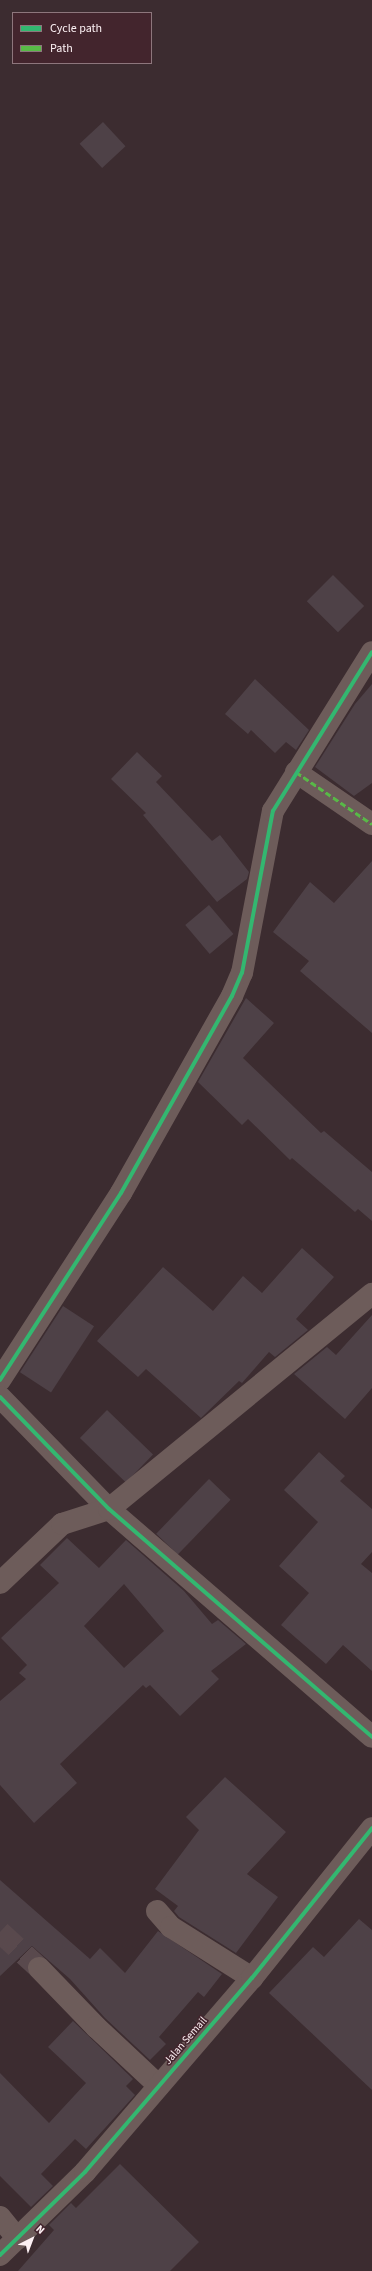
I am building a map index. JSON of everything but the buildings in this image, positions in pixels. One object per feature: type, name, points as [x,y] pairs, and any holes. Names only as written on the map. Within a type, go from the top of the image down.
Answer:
[{"type":"street","points":[[0,1380],[121,1193],[232,996],[242,973],[273,811],[372,652]]},
{"type":"street","points":[[296,772],[372,824]]},
{"type":"street","points":[[0,1583],[62,1524],[108,1509],[372,1294]]},
{"type":"street","points":[[0,1397],[108,1509],[372,1737]]},
{"type":"street","name":"Jalan Semail","points":[[0,2255],[85,2172],[252,1978],[372,1828]]},
{"type":"street","points":[[157,1911],[171,1927],[252,1978]]},
{"type":"street","points":[[39,1968],[159,2086]]},
{"type":"street","points":[[0,2217],[18,2239]]},
{"type":"tunnel","points":[[0,1932],[39,1968]]},
{"type":"marked path","points":[[296,772],[372,824]]},
{"type":"cycle path","points":[[0,1380],[121,1193],[232,996],[242,973],[273,811],[372,652]]},
{"type":"cycle path","points":[[0,1397],[109,1509],[372,1737]]},
{"type":"cycle path","points":[[0,2255],[85,2172],[252,1978],[372,1828]]}]
